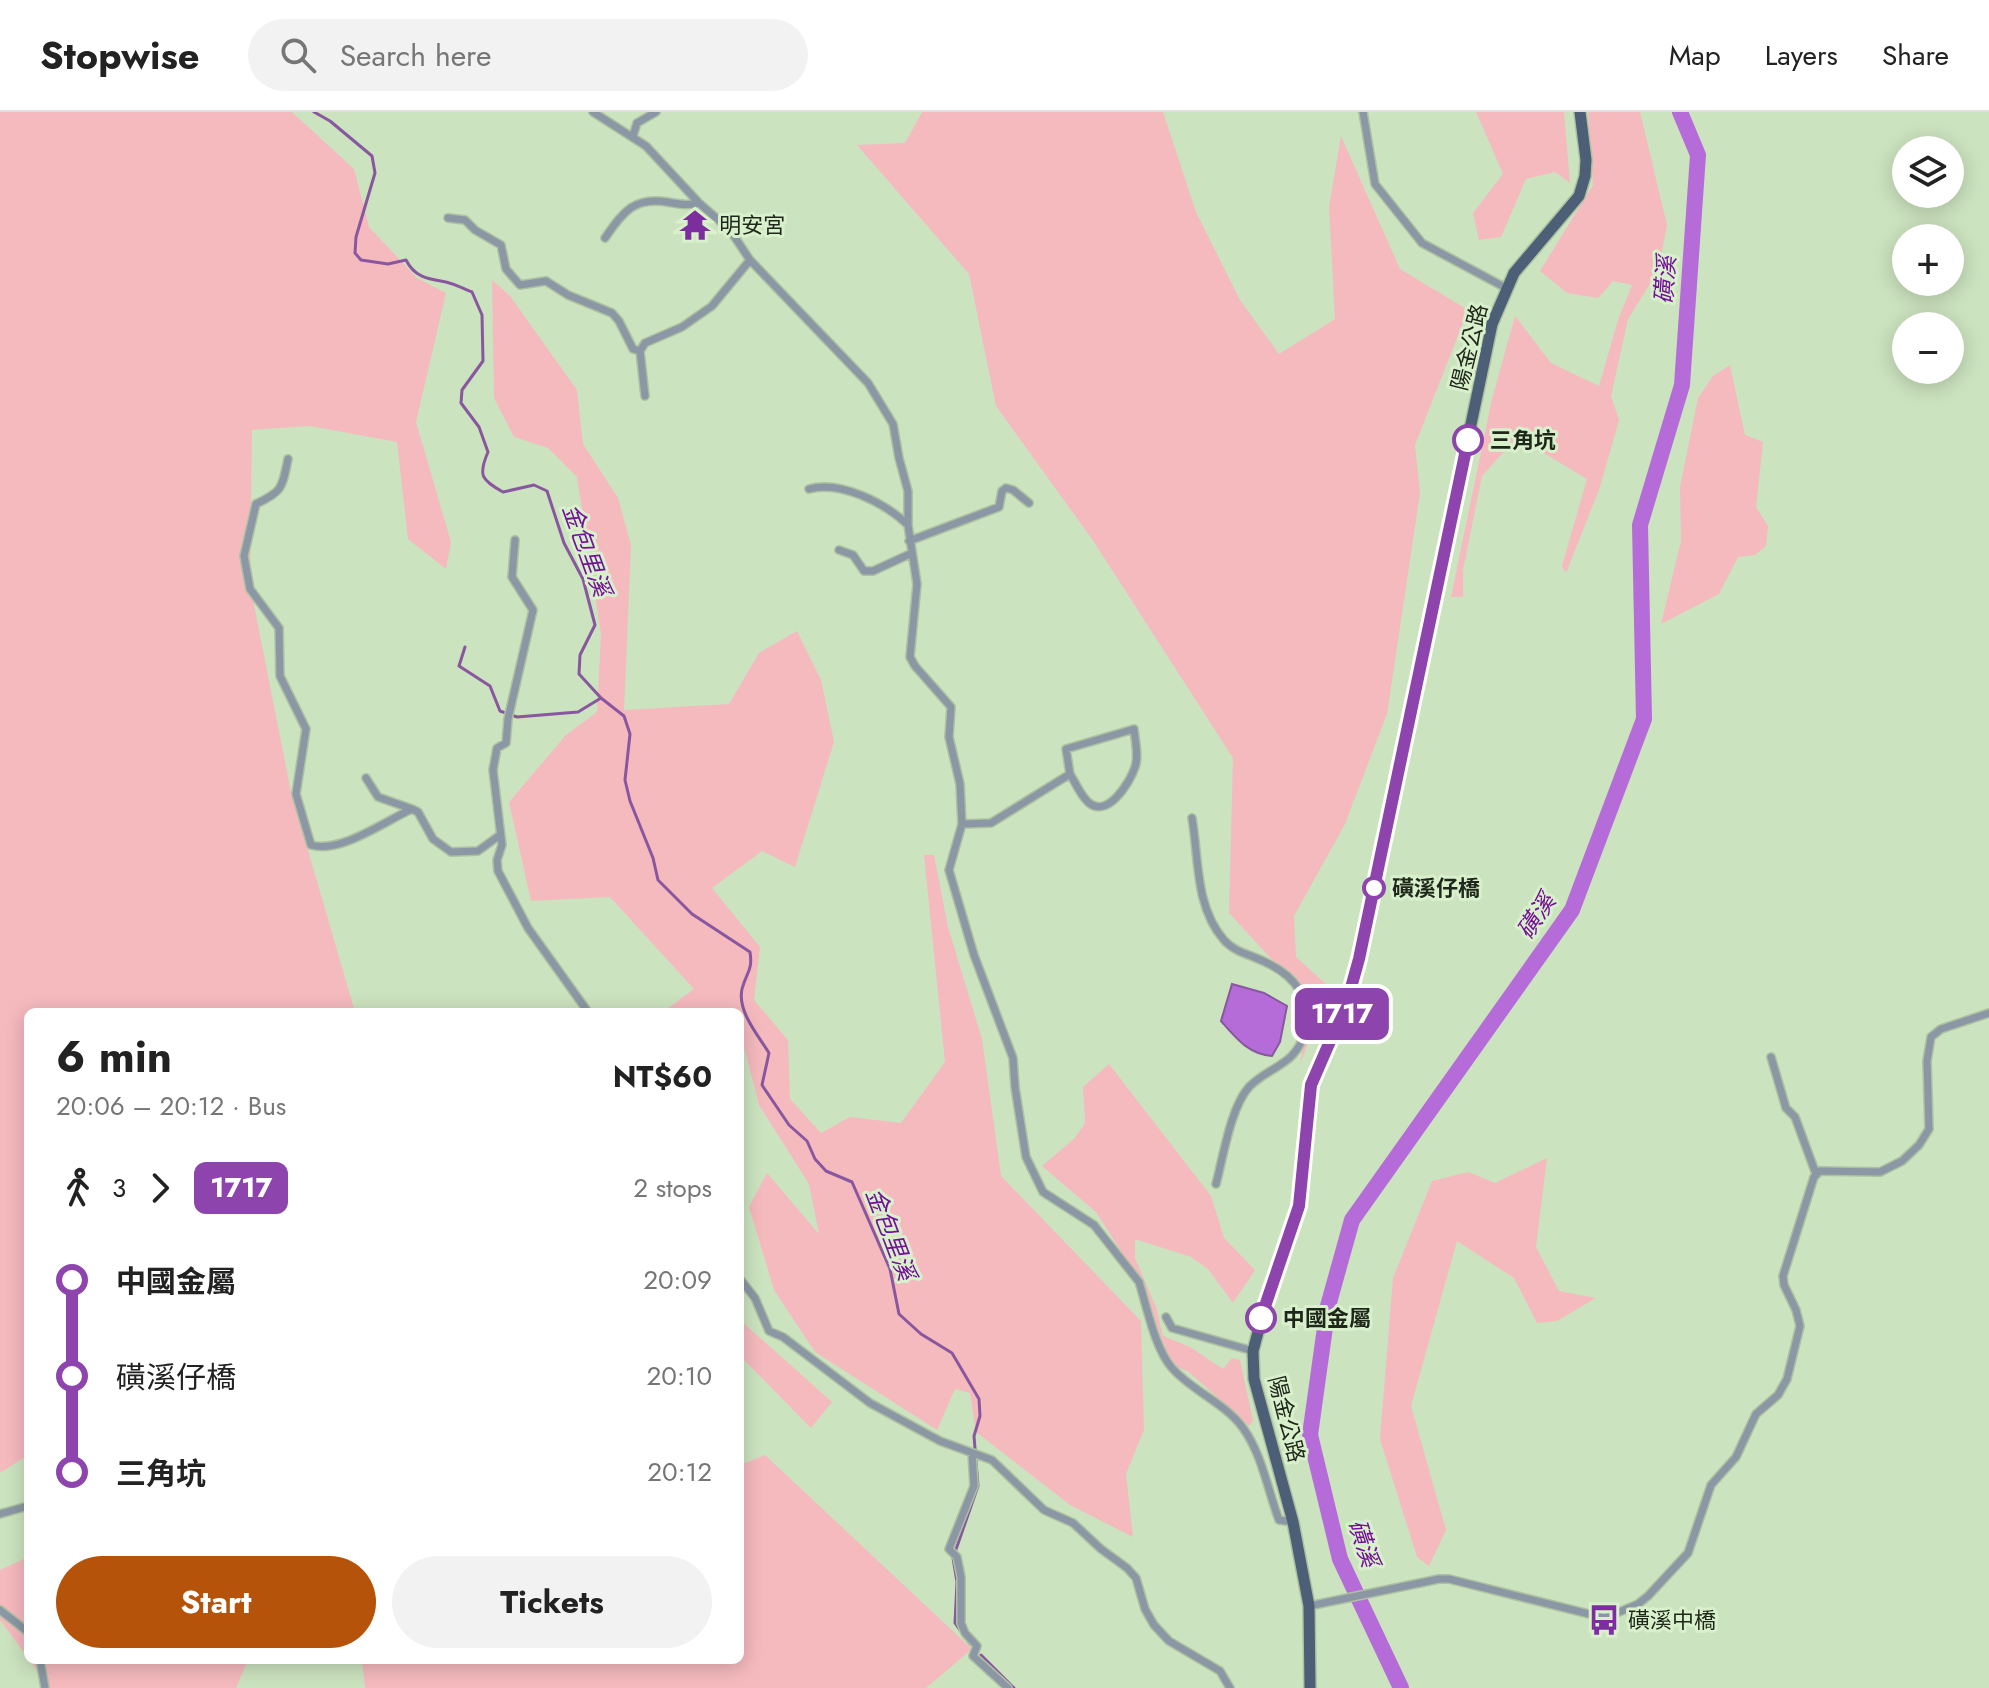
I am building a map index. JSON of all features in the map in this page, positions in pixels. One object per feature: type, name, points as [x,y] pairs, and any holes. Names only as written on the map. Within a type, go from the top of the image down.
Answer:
[{"type":"main road","name":"陽金公路","points":[[1310,1688],[1309,1606],[1293,1522],[1254,1379],[1253,1351],[1299,1206],[1311,1085],[1347,1002],[1359,959],[1492,324],[1514,273],[1579,196],[1586,160],[1580,112]]},
{"type":"street","points":[[593,112],[646,146],[699,203],[730,230],[750,260],[868,383],[893,424],[908,491],[909,541],[917,584],[910,657],[951,707],[949,737],[960,784],[962,824],[949,870],[974,955],[1013,1058],[1024,1143],[1033,1175],[1043,1192],[1094,1225],[1134,1273],[1163,1355],[1177,1373],[1244,1428],[1279,1520],[1293,1522]]},
{"type":"street","points":[[633,136],[637,123],[656,112]]},
{"type":"street","points":[[1363,112],[1375,184],[1422,243],[1506,288]]},
{"type":"street","points":[[605,238],[629,207],[654,201],[684,206],[699,203]]},
{"type":"street","points":[[448,218],[465,220],[475,230],[501,245],[506,269],[520,285],[546,281],[568,295],[612,313],[633,349],[640,351]]},
{"type":"street","points":[[645,396],[640,351],[645,343],[682,327],[712,306],[750,260]]},
{"type":"street","points":[[288,459],[280,490],[272,498],[256,504],[244,556],[250,589],[279,628],[280,676],[306,729],[296,794],[311,845],[326,848],[345,843],[412,809]]},
{"type":"street","points":[[809,489],[819,486],[857,491],[871,503],[894,512],[908,525]]},
{"type":"street","points":[[909,541],[999,507],[1002,491],[1006,488],[1029,503]]},
{"type":"street","points":[[515,540],[512,577],[533,610],[508,719],[506,743],[497,748],[493,756],[494,796],[502,845],[497,860],[498,871],[528,928],[585,1008]]},
{"type":"street","points":[[839,550],[853,555],[864,571],[873,571],[912,553]]},
{"type":"street","points":[[1134,729],[1136,765],[1120,794],[1106,806],[1097,807],[1088,802],[1070,774],[1066,749],[1134,729]]},
{"type":"street","points":[[962,824],[991,823],[1070,774]]},
{"type":"street","points":[[366,778],[378,797],[418,812],[433,839],[451,852],[478,851],[500,835]]},
{"type":"street","points":[[1192,818],[1201,898],[1210,917],[1224,940],[1237,951],[1270,964],[1296,984],[1305,998],[1308,1015],[1305,1034],[1298,1049],[1250,1086],[1238,1105],[1216,1184]]},
{"type":"street","points":[[1816,1174],[1820,1171],[1880,1172],[1902,1161],[1919,1145],[1929,1129],[1927,1061],[1931,1037],[1941,1029],[1989,1013]]},
{"type":"street","points":[[1309,1606],[1449,1579],[1605,1618],[1638,1604],[1688,1553],[1711,1485],[1736,1457],[1756,1414],[1778,1395],[1787,1379],[1800,1326],[1783,1276],[1816,1174],[1795,1117],[1786,1108],[1771,1057]]},
{"type":"street","points":[[744,1284],[755,1298],[769,1331],[783,1337],[870,1403],[932,1438],[992,1460],[1044,1510],[1073,1523],[1136,1578],[1145,1609],[1169,1641],[1220,1671],[1230,1688]]},
{"type":"street","points":[[1166,1317],[1172,1328],[1253,1351]]},
{"type":"street","points":[[972,1453],[974,1486],[949,1549],[954,1554],[961,1577],[961,1623],[965,1633],[977,1646],[973,1656],[1008,1688]]},
{"type":"street","points":[[0,1514],[24,1507]]},
{"type":"street","points":[[0,1610],[24,1629]]},
{"type":"street","points":[[41,1664],[45,1688]]},
{"type":"shaded area","points":[[0,112],[292,112],[354,169],[369,227],[417,278],[446,293],[416,422],[451,542],[446,569],[408,539],[397,442],[310,426],[252,430],[250,585],[291,792],[354,1008],[24,1008],[24,1458],[0,1473]]},
{"type":"shaded area","points":[[922,112],[1163,112],[1196,212],[1240,300],[1279,354],[1335,319],[1329,207],[1341,136],[1400,269],[1468,310],[1415,445],[1420,493],[1387,714],[1345,824],[1294,916],[1296,957],[1329,987],[1300,1065],[1311,1002],[1229,913],[1233,758],[1094,542],[996,406],[969,274],[857,145],[905,143]]},
{"type":"shaded area","points":[[1476,112],[1564,112],[1570,183],[1555,172],[1526,179],[1501,237],[1479,240],[1473,213],[1503,174]]},
{"type":"shaded area","points":[[1588,112],[1640,112],[1667,225],[1658,271],[1628,319],[1611,396],[1619,420],[1599,490],[1566,573],[1562,566],[1587,479],[1517,437],[1482,476],[1463,570],[1463,597],[1451,597],[1492,399],[1515,316],[1551,363],[1599,386],[1618,320],[1632,285],[1613,281],[1598,298],[1567,293],[1540,271],[1593,185]]},
{"type":"shaded area","points":[[492,280],[510,296],[577,390],[583,444],[618,498],[631,545],[624,710],[729,704],[759,653],[797,631],[821,680],[834,742],[795,867],[762,851],[712,888],[760,947],[754,1000],[788,1040],[790,1099],[821,1133],[850,1117],[901,1123],[945,1062],[924,855],[934,855],[948,927],[982,1039],[1001,1176],[1141,1321],[1144,1430],[1126,1474],[1133,1537],[1070,1505],[976,1432],[970,1393],[955,1389],[937,1430],[815,1352],[774,1290],[749,1207],[767,1173],[819,1234],[809,1184],[759,1105],[744,1047],[744,1008],[668,1008],[694,989],[610,897],[531,901],[509,802],[566,735],[597,712],[601,634],[577,477],[548,448],[514,437],[494,398]]},
{"type":"shaded area","points":[[1730,365],[1745,435],[1763,442],[1756,507],[1768,526],[1766,546],[1755,555],[1738,557],[1719,594],[1661,624],[1681,541],[1680,487],[1698,398],[1713,376]]},
{"type":"shaded area","points":[[1232,984],[1264,993],[1287,1006],[1280,1042],[1272,1056],[1249,1049],[1221,1021]]},
{"type":"shaded area","points":[[1109,1064],[1211,1196],[1224,1238],[1255,1270],[1233,1303],[1208,1269],[1191,1257],[1135,1239],[1135,1258],[1156,1307],[1163,1336],[1190,1347],[1223,1369],[1232,1358],[1240,1360],[1253,1421],[1249,1426],[1189,1372],[1171,1364],[1140,1281],[1096,1212],[1042,1166],[1075,1138],[1085,1123],[1083,1087]]},
{"type":"shaded area","points":[[1547,1158],[1536,1247],[1559,1291],[1596,1298],[1557,1321],[1537,1323],[1514,1278],[1457,1241],[1411,1406],[1446,1530],[1429,1566],[1417,1557],[1380,1439],[1393,1278],[1432,1181],[1468,1172],[1495,1183]]},
{"type":"shaded area","points":[[744,1324],[832,1402],[811,1428],[744,1360]]},
{"type":"shaded area","points":[[765,1455],[972,1649],[926,1688],[365,1688],[362,1664],[744,1664],[744,1463]]},
{"type":"shaded area","points":[[24,1559],[24,1653],[0,1620],[0,1570]]},
{"type":"shaded area","points":[[32,1664],[246,1664],[236,1688],[50,1688]]},
{"type":"waterway","name":"金包里溪","points":[[314,112],[330,121],[372,156],[375,173],[356,237],[355,253],[361,260],[388,264],[406,260],[423,277],[472,292],[482,315],[483,361],[462,390],[461,403],[479,427],[488,452],[483,466],[484,476],[503,492],[534,485],[547,491],[564,543],[583,579],[595,625],[580,655],[579,674],[601,698],[624,716],[630,734],[625,780],[658,880],[692,914],[750,952],[750,968],[741,997],[744,1008]]},
{"type":"waterway","name":"磺溪","points":[[1401,1688],[1340,1559],[1310,1435],[1328,1306],[1352,1220],[1572,910],[1644,719],[1640,525],[1682,385],[1698,155],[1680,112]]},
{"type":"waterway","points":[[465,647],[459,666],[490,686],[500,711],[517,717],[578,712],[601,698]]},
{"type":"waterway","name":"金包里溪","points":[[744,1008],[769,1053],[762,1085],[789,1125],[807,1141],[815,1159],[826,1171],[852,1182],[890,1269],[899,1314],[921,1334],[952,1353],[979,1399],[980,1416],[974,1436],[978,1486],[953,1558],[957,1582],[955,1623],[970,1644]]},
{"type":"waterway","name":"金包里溪","points":[[981,1655],[1014,1688]]},
{"type":"bus line","name":"1717","points":[[1261,1318],[1299,1206],[1311,1085],[1347,1002],[1359,959],[1468,440]]},
{"type":"place","name":"明安宮","points":[[695,225]]},
{"type":"place","name":"三角坑","points":[[1468,440]]},
{"type":"place","name":"磺溪仔橋","points":[[1374,888]]},
{"type":"place","name":"中國金屬","points":[[1261,1318]]},
{"type":"place","name":"磺溪中橋","points":[[1604,1620]]}]
